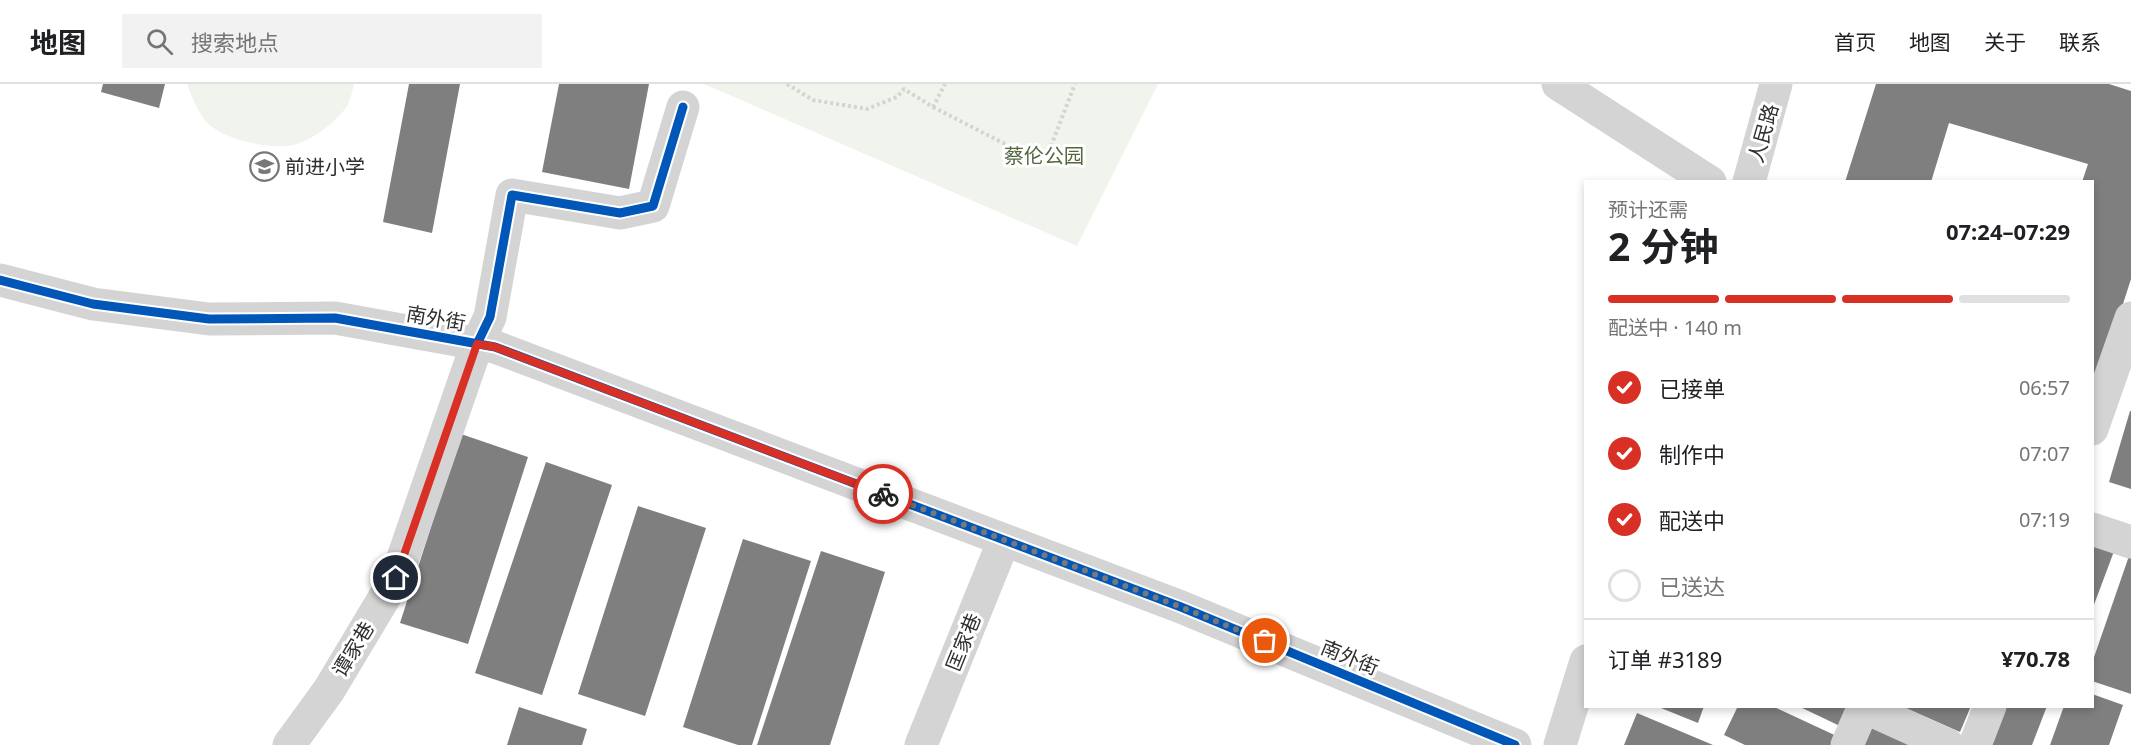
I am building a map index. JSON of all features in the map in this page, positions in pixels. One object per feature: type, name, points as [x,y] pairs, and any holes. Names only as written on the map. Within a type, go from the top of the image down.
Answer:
[{"type":"street","points":[[1558,84],[1707,180]]},
{"type":"street","name":"人民路","points":[[1730,180],[1755,84]]},
{"type":"street","name":"人民路","points":[[1750,180],[1776,84]]},
{"type":"street","name":"谭家巷","points":[[289,745],[329,690],[396,578],[477,344],[490,317],[512,195],[620,213],[652,206],[683,106]]},
{"type":"street","name":"南外街","points":[[0,280],[93,304],[208,319],[335,318],[495,347],[1181,607],[1515,745]]},
{"type":"street","points":[[2094,423],[2131,318]]},
{"type":"street","points":[[2094,530],[2131,542]]},
{"type":"street","name":"匡家巷","points":[[921,745],[1004,540]]},
{"type":"street","points":[[1560,745],[1584,667]]},
{"type":"street","points":[[1581,745],[1592,708]]},
{"type":"street","points":[[1847,745],[1864,708]]},
{"type":"street","points":[[1866,708],[1948,745]]},
{"type":"street","points":[[1975,745],[1989,708]]},
{"type":"path","points":[[787,84],[813,100],[867,109],[897,97],[904,89],[933,107],[1044,164],[1075,84]]},
{"type":"path","points":[[933,107],[945,84]]},
{"type":"green space","points":[[187,84],[354,84],[347,106],[329,126],[304,141],[278,146],[258,144],[219,132],[207,123],[200,113]]},
{"type":"green space","name":"蔡伦公园","points":[[704,84],[1158,84],[1077,246]]},
{"type":"building","points":[[103,84],[165,84],[159,108],[101,92]]},
{"type":"building","points":[[409,84],[460,84],[432,233],[383,222]]},
{"type":"building","points":[[559,84],[649,84],[629,189],[542,172]]},
{"type":"building","points":[[1876,84],[2109,84],[2131,91],[2131,279],[2094,394],[2094,180],[2083,180],[2088,164],[1949,123],[1932,180],[1846,180]]},
{"type":"building","points":[[2131,411],[2131,489],[2109,482]]},
{"type":"building","points":[[461,434],[528,457],[468,644],[400,623]]},
{"type":"building","points":[[546,462],[612,485],[542,695],[475,673]]},
{"type":"building","points":[[638,506],[706,528],[645,716],[578,694]]},
{"type":"building","points":[[743,539],[811,561],[752,745],[738,745],[683,727]]},
{"type":"building","points":[[2094,539],[2116,546],[2094,605]]},
{"type":"building","points":[[821,551],[885,572],[830,745],[757,745]]},
{"type":"building","points":[[2129,556],[2131,556],[2131,694],[2094,682],[2094,657]]},
{"type":"building","points":[[2094,695],[2123,705],[2109,745],[2050,745],[2063,708],[2094,708]]},
{"type":"building","points":[[519,707],[587,729],[582,745],[507,745]]},
{"type":"building","points":[[1661,708],[1703,708],[1698,723]]},
{"type":"building","points":[[1737,708],[1776,708],[1843,739],[1840,745],[1745,745],[1724,735]]},
{"type":"building","points":[[1802,708],[1850,708],[1842,727]]},
{"type":"building","points":[[1906,708],[1970,708],[1960,732]]},
{"type":"building","points":[[2003,708],[2046,708],[2032,745],[1989,745]]},
{"type":"building","points":[[1637,713],[1713,745],[1624,745]]},
{"type":"building","points":[[1867,713],[1935,745],[1854,745]]},
{"type":"cycle path","points":[[477,344],[490,317],[512,195],[620,213],[653,206],[683,107]]},
{"type":"cycle path","points":[[0,280],[93,304],[209,319],[335,318],[495,347],[1181,607],[1515,745]]},
{"type":"way so far","points":[[883,494],[1265,641]]},
{"type":"place","name":"前进小学","points":[[264,166]]},
{"type":"route","points":[[396,578],[477,344],[495,347],[883,494]]}]
